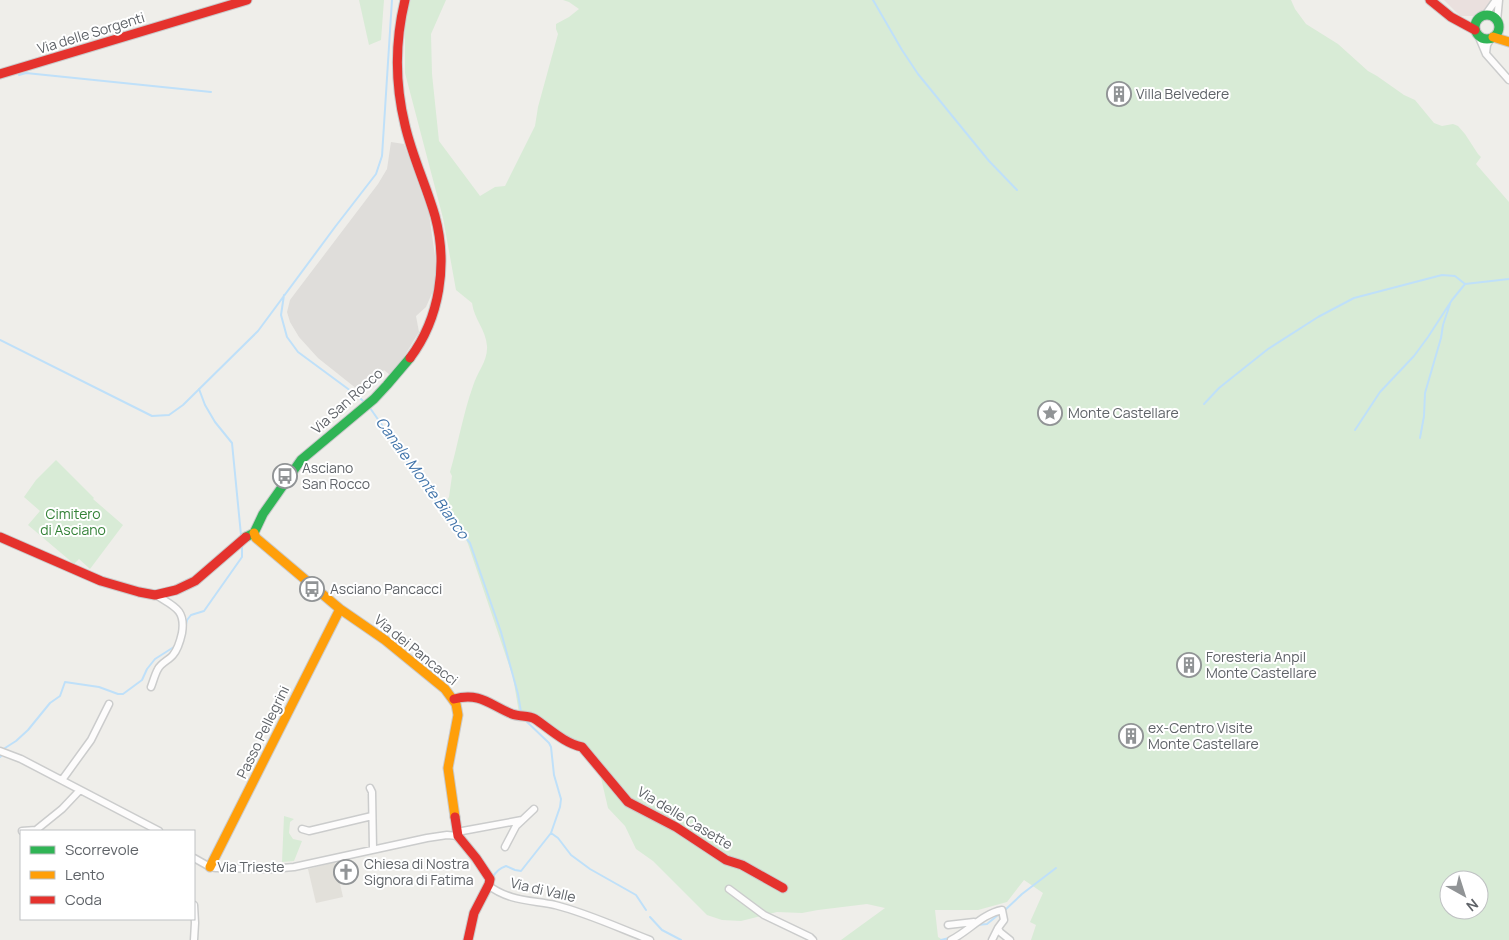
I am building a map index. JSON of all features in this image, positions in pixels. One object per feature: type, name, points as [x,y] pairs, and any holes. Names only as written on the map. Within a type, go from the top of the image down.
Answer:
[{"type":"street","name":"Via delle Sorgenti","points":[[0,74],[247,0]]},
{"type":"street","name":"Via San Rocco","points":[[254,533],[267,508],[299,462],[371,402],[402,367],[418,346],[432,318],[440,292],[440,261],[436,224],[408,139],[400,99],[398,74],[399,37],[405,0]]},
{"type":"street","points":[[1430,0],[1440,9],[1485,39],[1492,37],[1509,42]]},
{"type":"street","points":[[1498,0],[1475,23],[1476,32],[1486,54],[1509,80]]},
{"type":"street","points":[[1486,54],[1492,37],[1497,32],[1498,0]]},
{"type":"street","points":[[1459,21],[1482,16],[1493,16],[1509,37]]},
{"type":"street","points":[[0,537],[101,581],[139,592],[155,594],[176,590],[195,580],[208,571],[241,540],[254,533]]},
{"type":"street","name":"Via dei Pancacci","points":[[254,533],[256,538],[340,609],[404,655],[445,688],[454,699],[458,708],[458,715],[448,768],[458,834]]},
{"type":"street","points":[[151,687],[158,668],[172,657],[177,650],[183,624],[180,612],[155,594]]},
{"type":"street","name":"Passo Pellegrini","points":[[210,866],[340,609]]},
{"type":"street","name":"Via delle Casette","points":[[454,699],[465,696],[478,697],[522,716],[533,718],[573,745],[582,747],[628,802],[676,827],[726,860],[742,865],[776,886],[783,888]]},
{"type":"street","points":[[62,780],[91,740],[109,704]]},
{"type":"street","points":[[0,751],[21,759],[157,830]]},
{"type":"street","points":[[370,788],[372,792],[373,849]]},
{"type":"street","points":[[36,830],[62,809],[80,790]]},
{"type":"street","points":[[505,847],[513,830],[534,809]]},
{"type":"street","points":[[302,829],[309,831],[372,816]]},
{"type":"street","name":"Via Trieste","points":[[195,858],[210,866],[225,868],[283,868],[522,820]]},
{"type":"street","name":"Via di Valle","points":[[458,834],[489,877],[491,887],[507,897],[554,905],[650,940]]},
{"type":"street","points":[[468,940],[474,913],[491,887]]},
{"type":"street","points":[[729,889],[764,915],[813,940]]},
{"type":"street","points":[[951,940],[976,922],[994,912],[1002,910],[1004,920],[992,940]]},
{"type":"street","points":[[194,940],[195,920]]},
{"type":"street","points":[[948,925],[976,922]]},
{"type":"street","points":[[998,928],[1010,940]]},
{"type":"shaded area","points":[[1444,0],[1494,0],[1485,11],[1474,16],[1460,16]]},
{"type":"shaded area","points":[[391,142],[404,144],[429,214],[435,256],[436,284],[426,307],[416,316],[419,332],[399,365],[390,375],[384,370],[362,393],[318,358],[299,337],[290,322],[287,312],[290,300],[378,184],[387,169]]},
{"type":"shaded area","points":[[335,862],[343,897],[316,903],[308,869]]},
{"type":"green space","points":[[359,0],[384,0],[381,40],[369,45]]},
{"type":"green space","points":[[411,0],[446,0],[431,34],[432,74],[439,141],[480,196],[495,187],[505,186],[535,126],[538,107],[558,34],[556,24],[579,9],[563,0],[1291,0],[1306,24],[1338,44],[1368,71],[1404,95],[1415,100],[1434,123],[1442,126],[1453,124],[1458,126],[1481,157],[1476,164],[1509,202],[1509,940],[1031,940],[1036,925],[1030,922],[1043,893],[1024,880],[1007,902],[978,910],[935,910],[938,937],[943,940],[841,940],[885,908],[867,904],[802,913],[777,912],[741,921],[722,920],[707,915],[653,861],[636,849],[625,826],[608,808],[601,778],[575,741],[537,718],[519,713],[513,677],[468,544],[458,521],[444,504],[449,497],[452,476],[450,472],[466,407],[486,357],[487,346],[485,335],[472,303],[456,290],[443,218],[405,73],[405,14]]},
{"type":"green space","name":"Cimitero di Asciano","points":[[56,460],[93,499],[123,525],[90,569],[79,559],[74,564],[28,525],[40,511],[24,497],[36,480]]},
{"type":"green space","points":[[284,816],[294,819],[290,822],[289,833],[293,839],[302,841],[294,861],[282,862]]},
{"type":"waterway","points":[[0,340],[152,416],[169,415],[183,405],[258,331],[376,174],[382,156],[392,0]]},
{"type":"waterway","points":[[873,0],[918,74],[989,161],[1017,190]]},
{"type":"waterway","points":[[19,75],[26,73],[211,92]]},
{"type":"waterway","points":[[1204,404],[1219,388],[1268,349],[1318,317],[1354,298],[1442,275],[1455,276],[1465,284]]},
{"type":"waterway","points":[[1355,430],[1380,392],[1414,356],[1465,284],[1509,279]]},
{"type":"waterway","name":"Canale Monte Bianco","points":[[284,295],[281,315],[287,337],[298,352],[365,403]]},
{"type":"waterway","points":[[1420,438],[1424,416],[1425,393],[1450,304]]},
{"type":"waterway","points":[[199,389],[205,405],[215,422],[232,443],[241,535]]},
{"type":"waterway","name":"Canale Monte Bianco","points":[[370,408],[429,492],[470,543],[501,632],[521,712]]},
{"type":"waterway","points":[[185,629],[187,620],[191,615],[204,611],[242,557],[242,545]]},
{"type":"waterway","points":[[5,748],[28,730],[50,703],[60,696],[65,682],[99,687],[123,694],[142,680],[147,669],[155,659],[177,645]]},
{"type":"waterway","name":"Canale Monte Bianco","points":[[493,877],[498,870],[506,866],[521,871],[551,833],[560,807],[561,799],[554,775],[551,747],[524,719]]},
{"type":"waterway","points":[[551,833],[558,838],[571,855],[590,869],[636,895],[646,910]]},
{"type":"waterway","points":[[1005,910],[1022,894],[1056,868]]},
{"type":"waterway","points":[[977,925],[987,924],[998,915]]},
{"type":"waterway","points":[[650,917],[662,930],[681,940]]},
{"type":"waterway","points":[[941,940],[949,938]]},
{"type":"traffic: fast","points":[[1487,15],[1496,18],[1499,27],[1496,36],[1487,39],[1478,36],[1475,27],[1478,18],[1487,15]]},
{"type":"traffic: fast","points":[[246,537],[254,533],[263,514],[301,460],[374,399],[410,358]]},
{"type":"traffic: slow","points":[[1493,37],[1509,42]]},
{"type":"traffic: slow","points":[[254,533],[256,538],[340,609],[385,640],[445,689],[456,704],[458,715],[448,768],[455,817]]},
{"type":"traffic: slow","points":[[210,867],[340,609]]},
{"type":"traffic: jam","points":[[0,74],[247,0]]},
{"type":"traffic: jam","points":[[405,0],[399,31],[399,94],[408,137],[435,216],[441,253],[439,290],[435,308],[428,326],[410,358]]},
{"type":"traffic: jam","points":[[1430,0],[1451,17],[1475,30]]},
{"type":"traffic: jam","points":[[0,537],[101,581],[155,595],[176,590],[195,581],[246,537]]},
{"type":"traffic: jam","points":[[454,699],[463,697],[478,698],[512,714],[535,719],[563,739],[582,747],[628,802],[676,827],[726,860],[742,865],[783,888]]},
{"type":"traffic: jam","points":[[455,817],[458,836],[490,879],[474,913],[468,940]]},
{"type":"place","name":"Villa Belvedere","points":[[1119,94]]},
{"type":"place","name":"Monte Castellare","points":[[1050,413]]},
{"type":"place","name":"Asciano San Rocco","points":[[285,476]]},
{"type":"place","name":"Asciano Pancacci","points":[[312,589]]},
{"type":"place","name":"Foresteria Anpil Monte Castellare","points":[[1189,665]]},
{"type":"place","name":"ex-Centro Visite Monte Castellare","points":[[1131,736]]},
{"type":"place","name":"Chiesa di Nostra Signora di Fatima","points":[[346,872]]}]
